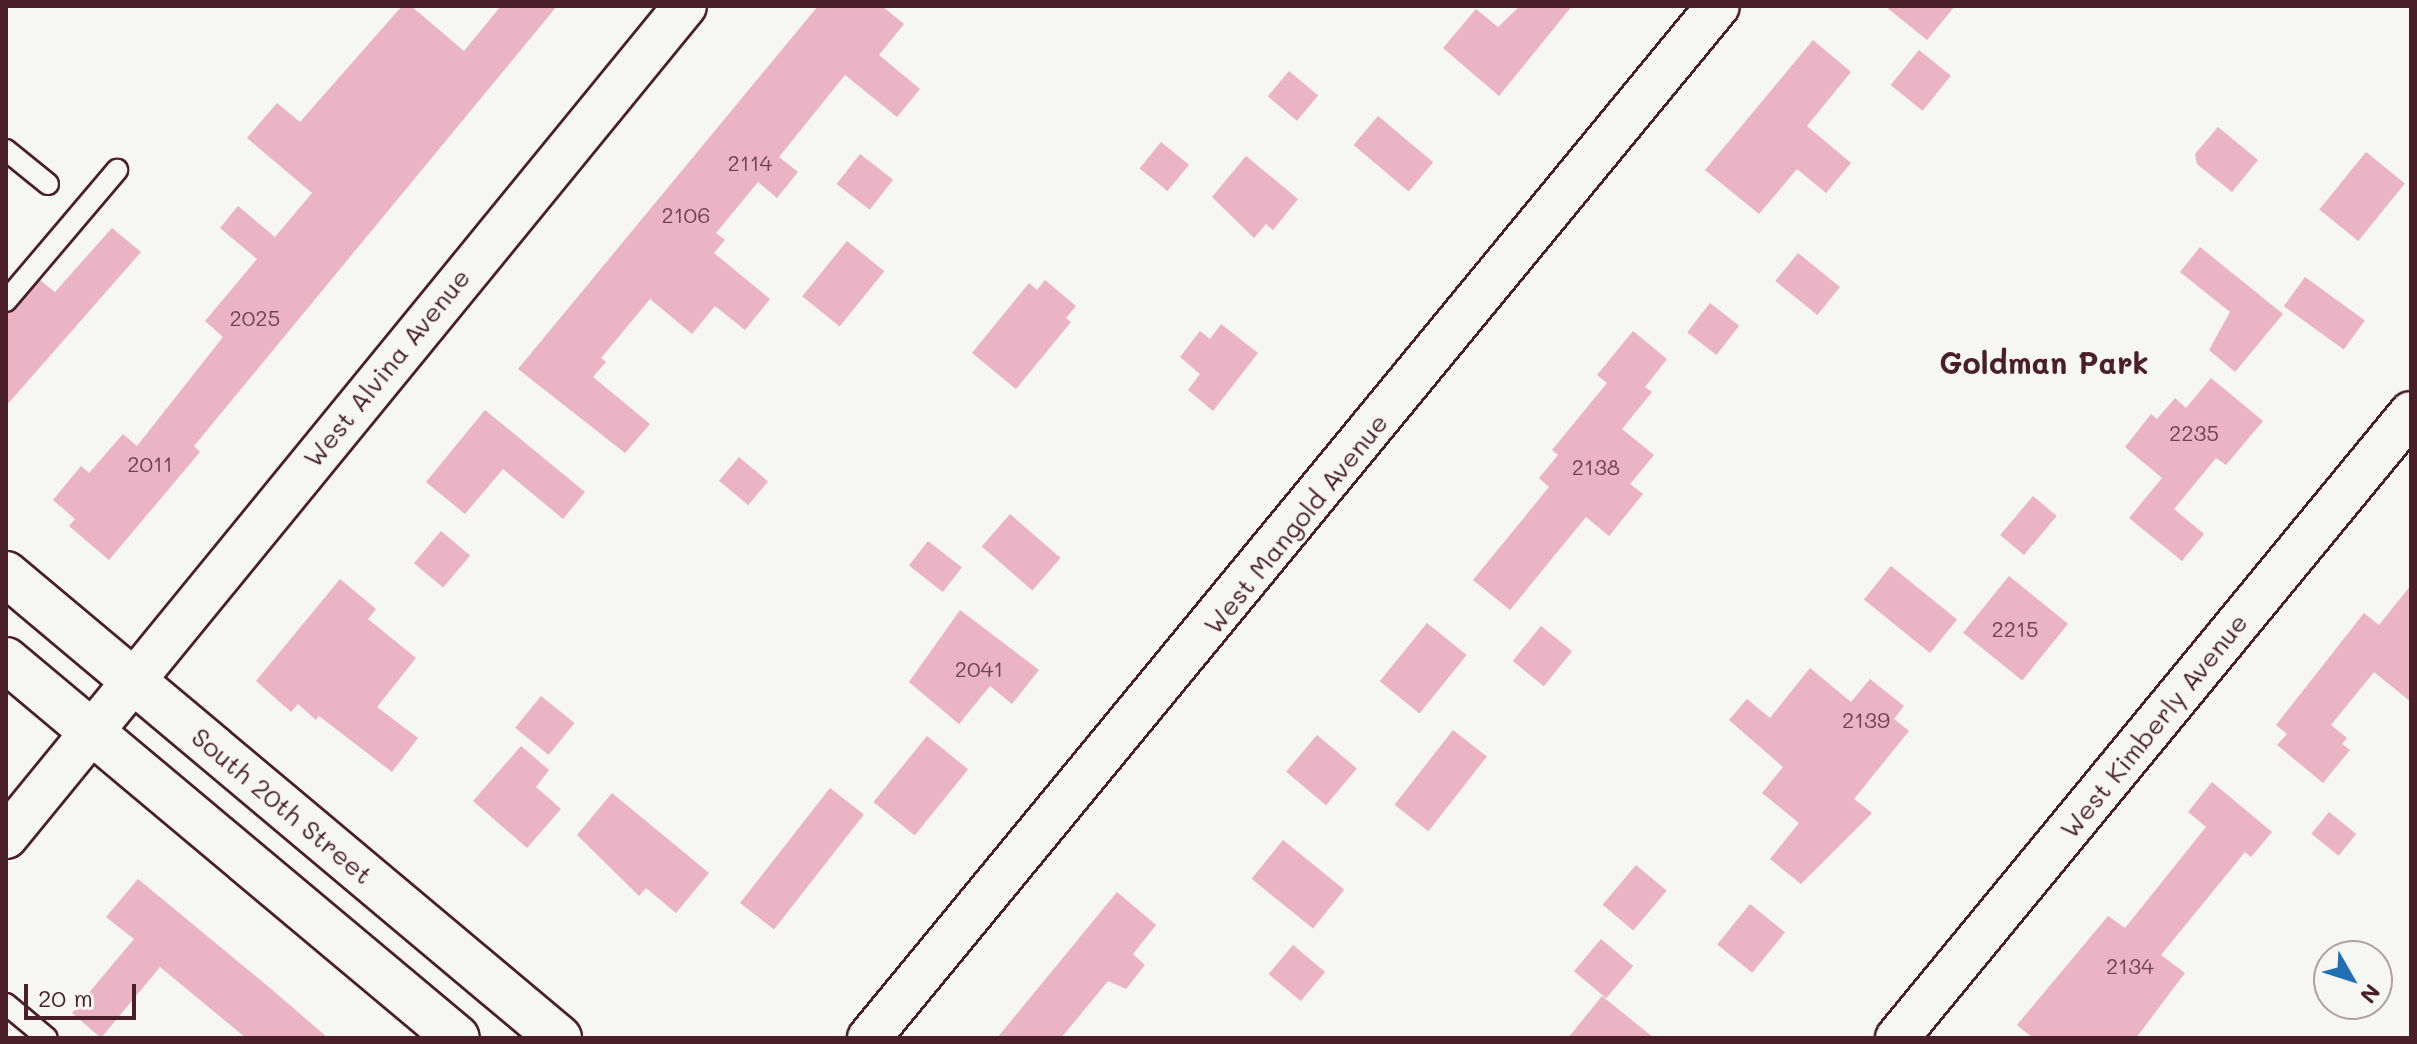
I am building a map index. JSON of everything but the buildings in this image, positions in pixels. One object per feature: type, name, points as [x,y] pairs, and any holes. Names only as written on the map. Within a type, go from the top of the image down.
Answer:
[{"type":"street","name":"West Alvina Avenue","points":[[6,837],[89,730],[685,6]]},
{"type":"street","name":"West Mangold Avenue","points":[[869,1038],[1718,6]]},
{"type":"street","name":"West Kimberly Avenue","points":[[1897,1038],[2411,413]]},
{"type":"street","name":"South 20th Street","points":[[6,574],[559,1038]]},
{"type":"street","points":[[6,660],[457,1038]]},
{"type":"lane","points":[[6,150],[48,184]]},
{"type":"lane","points":[[6,301],[117,170]]},
{"type":"lane","points":[[6,1004],[47,1038]]},
{"type":"district","name":"Goldman Park","points":[[2044,362]]}]
